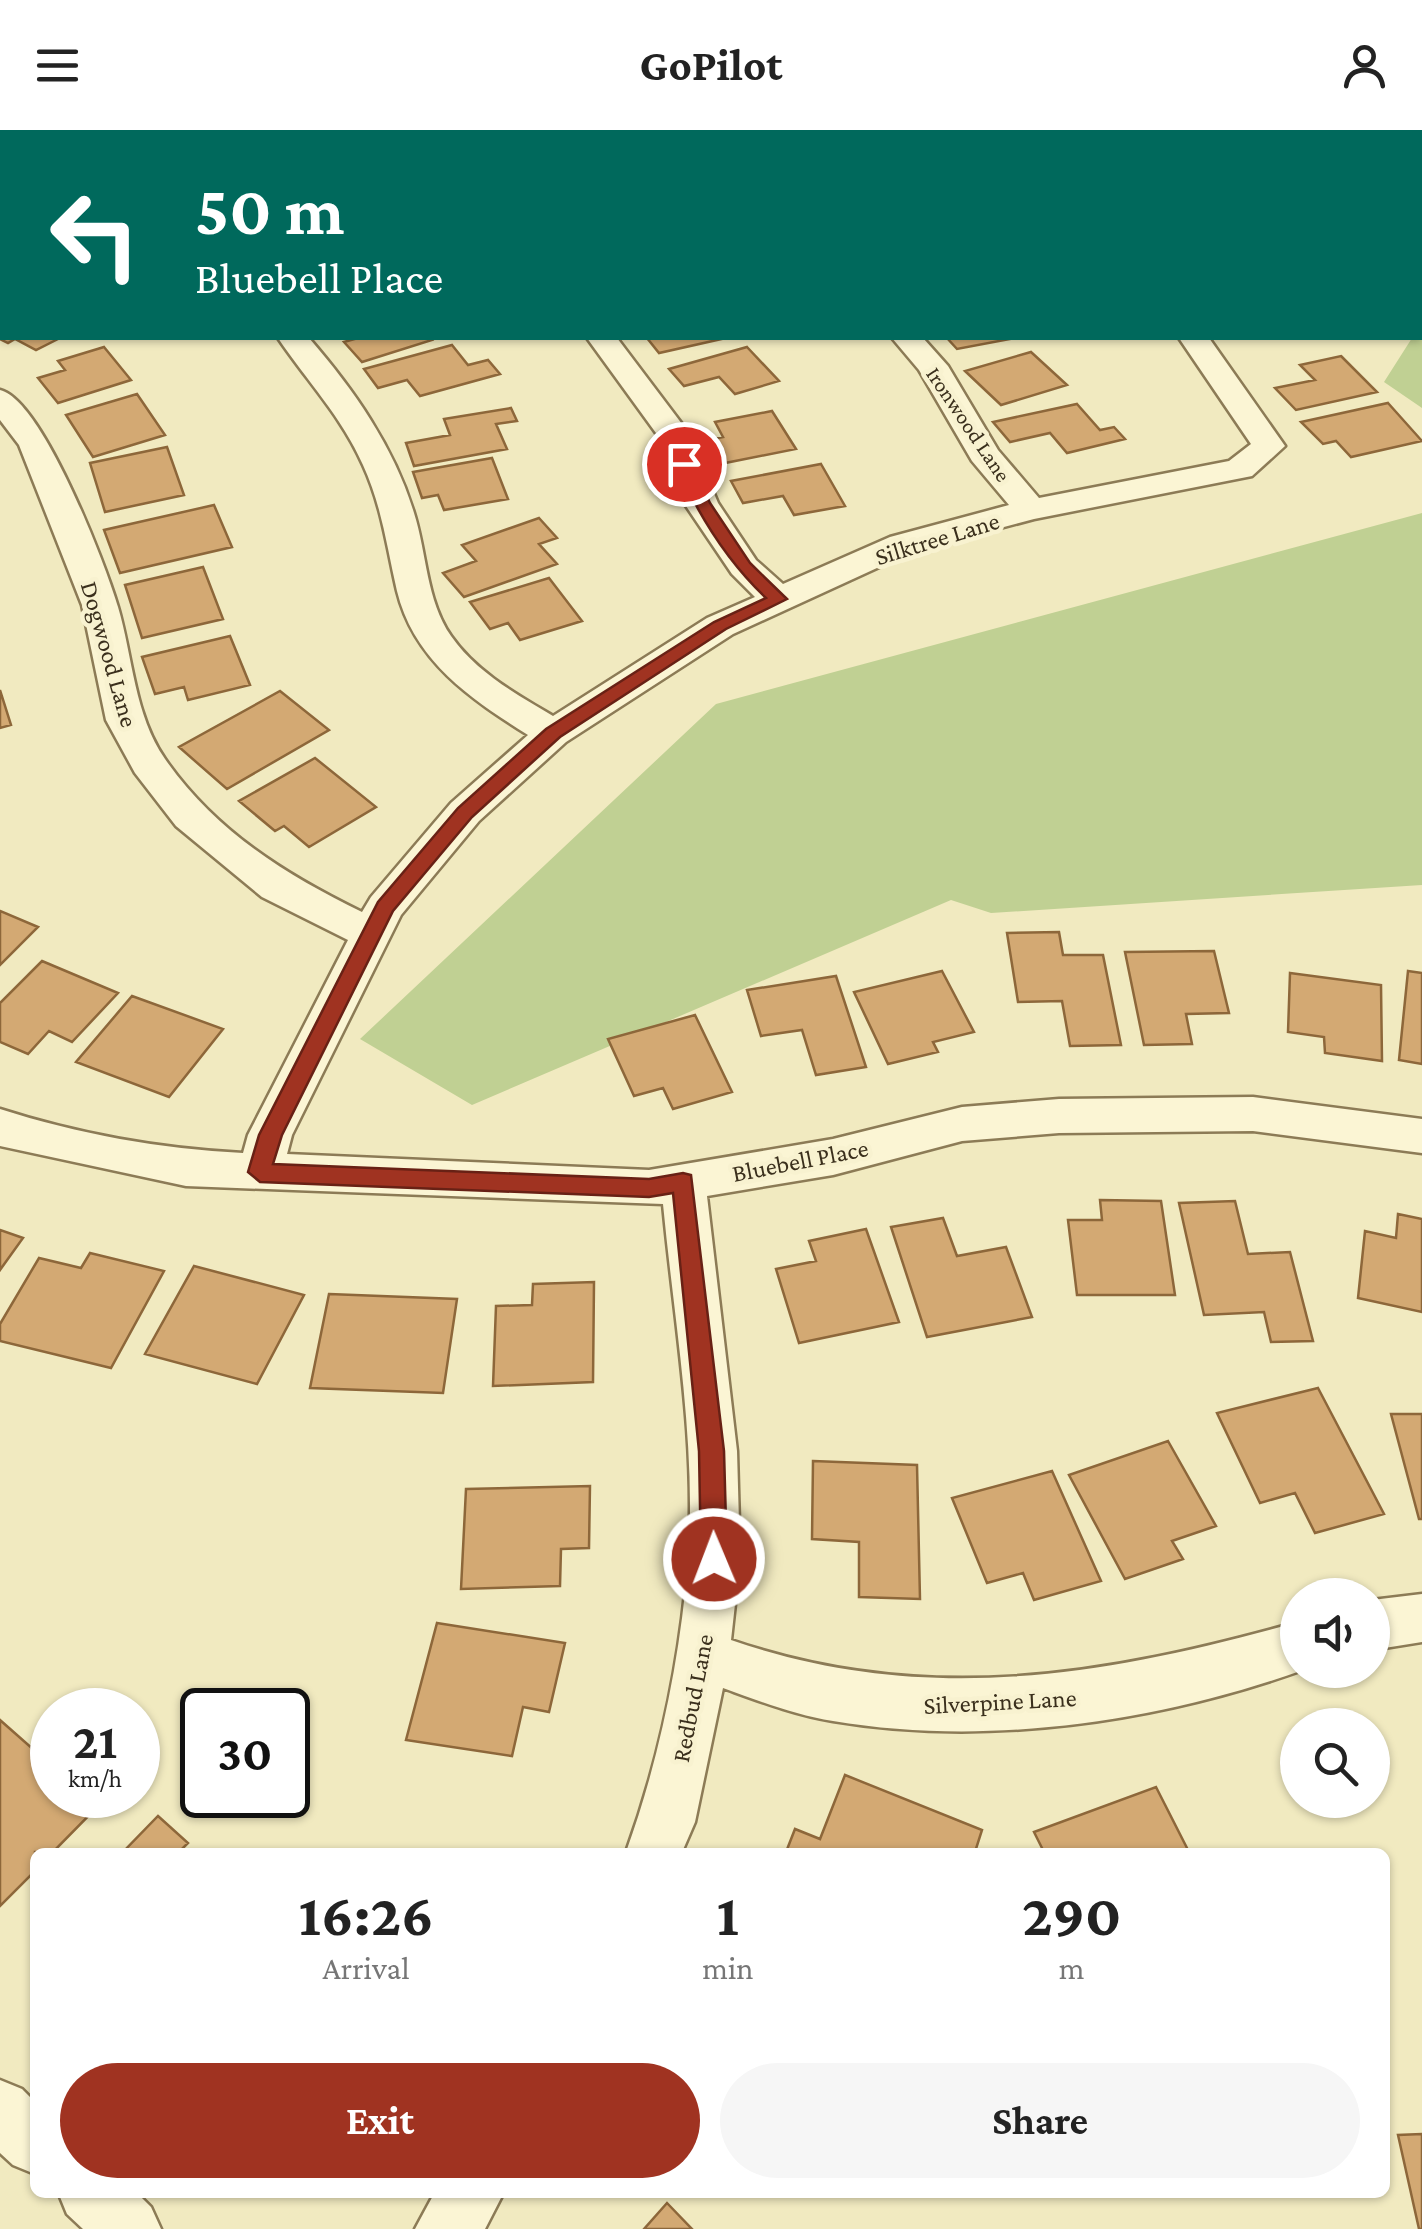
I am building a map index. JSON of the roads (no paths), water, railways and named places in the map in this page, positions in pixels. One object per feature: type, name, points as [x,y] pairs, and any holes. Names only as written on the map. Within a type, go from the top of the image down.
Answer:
[{"type":"street","points":[[295,340],[367,434],[398,514],[414,595],[434,639],[477,686],[553,733]]},
{"type":"street","points":[[603,340],[672,432],[701,503],[744,567],[778,599]]},
{"type":"street","name":"Ironwood Lane","points":[[909,340],[932,366],[984,454],[1031,510]]},
{"type":"street","name":"Silktree Lane","points":[[260,1172],[270,1135],[385,907],[465,812],[553,733],[720,626],[902,544],[1031,510],[1240,469],[1269,446],[1196,340]]},
{"type":"street","name":"Dogwood Lane","points":[[0,398],[35,443],[100,605],[126,720],[148,764],[190,817],[276,887],[371,934]]},
{"type":"street","name":"Bluebell Place","points":[[0,1126],[20,1136],[186,1168],[649,1188],[833,1157],[962,1124],[1059,1116],[1253,1114],[1422,1136]]},
{"type":"street","name":"Redbud Lane","points":[[656,1848],[668,1822],[703,1656],[714,1559],[712,1451],[683,1182]]},
{"type":"street","points":[[1390,1620],[1422,1618]]},
{"type":"street","name":"Silverpine Lane","points":[[703,1656],[832,1696],[933,1707],[1081,1698],[1280,1652]]},
{"type":"street","points":[[0,2111],[30,2138]]},
{"type":"street","points":[[96,2198],[130,2229]]},
{"type":"street","points":[[447,2229],[469,2198]]}]
